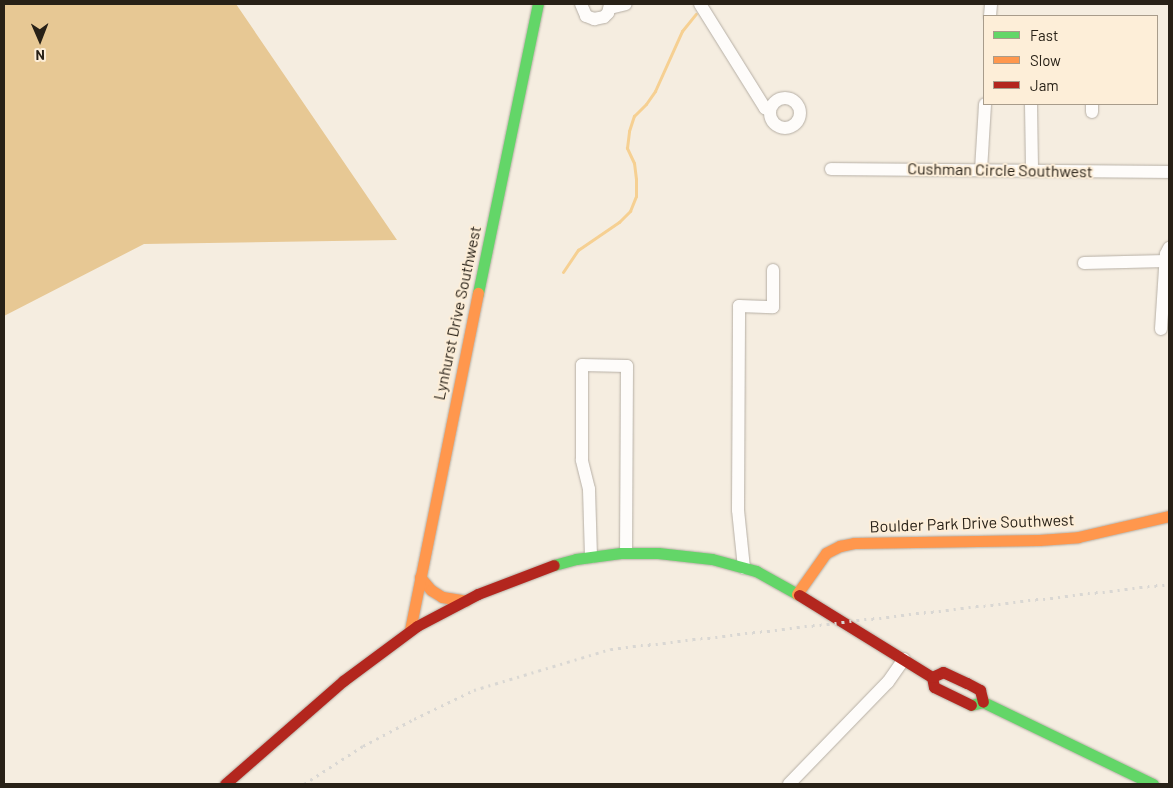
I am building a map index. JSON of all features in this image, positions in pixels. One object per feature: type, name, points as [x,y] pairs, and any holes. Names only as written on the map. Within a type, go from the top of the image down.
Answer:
[{"type":"main road","name":"Lynhurst Drive Southwest","points":[[410,630],[538,4]]},
{"type":"main road","name":"Boulder Park Drive Southwest","points":[[797,594],[826,553],[840,546],[854,543],[1039,540],[1078,536],[1169,516]]},
{"type":"main road","points":[[225,784],[343,681],[410,630],[466,601],[538,570],[591,557],[626,553],[667,553],[712,559],[756,571],[932,677],[934,687],[971,705],[983,702],[1153,784]]},
{"type":"main road","points":[[420,577],[431,590],[442,597],[466,601]]},
{"type":"main road","points":[[932,677],[944,672],[980,690],[983,702]]},
{"type":"street","points":[[581,4],[581,9],[586,16],[594,19],[604,17],[610,6],[626,4]]},
{"type":"street","points":[[700,4],[765,108],[770,110]]},
{"type":"street","points":[[981,170],[985,105]]},
{"type":"street","points":[[1031,105],[1032,171]]},
{"type":"street","name":"Cushman Circle Southwest","points":[[831,169],[1169,172]]},
{"type":"street","points":[[1161,329],[1166,261],[1169,248]]},
{"type":"street","points":[[1084,263],[1166,261]]},
{"type":"street","points":[[744,568],[738,510],[739,306],[773,307],[773,270]]},
{"type":"street","points":[[591,557],[589,489],[582,460],[582,365],[628,366],[626,553]]},
{"type":"street","points":[[790,784],[888,682],[904,659]]},
{"type":"shaded area","points":[[4,4],[236,4],[397,240],[144,244],[4,316]]},
{"type":"waterway","points":[[563,272],[578,250],[619,222],[630,211],[636,196],[636,179],[634,163],[627,148],[629,131],[634,116],[655,91],[682,31],[696,14]]},
{"type":"railway","points":[[304,784],[363,746],[474,690],[611,649],[1169,584]]},
{"type":"traffic: fast","points":[[478,293],[538,4]]},
{"type":"traffic: fast","points":[[554,565],[576,559],[621,553],[658,553],[712,559],[756,571],[799,595]]},
{"type":"traffic: fast","points":[[971,705],[983,702],[1153,784]]},
{"type":"traffic: slow","points":[[410,630],[478,293]]},
{"type":"traffic: slow","points":[[797,594],[826,553],[840,546],[854,543],[1039,540],[1078,537],[1169,516]]},
{"type":"traffic: slow","points":[[420,577],[431,590],[442,597],[466,601]]},
{"type":"traffic: jam","points":[[225,784],[343,681],[417,626],[478,594],[554,565]]},
{"type":"traffic: jam","points":[[799,595],[932,677],[934,687],[971,705]]},
{"type":"traffic: jam","points":[[932,677],[943,672],[967,683],[980,690],[983,702]]}]
